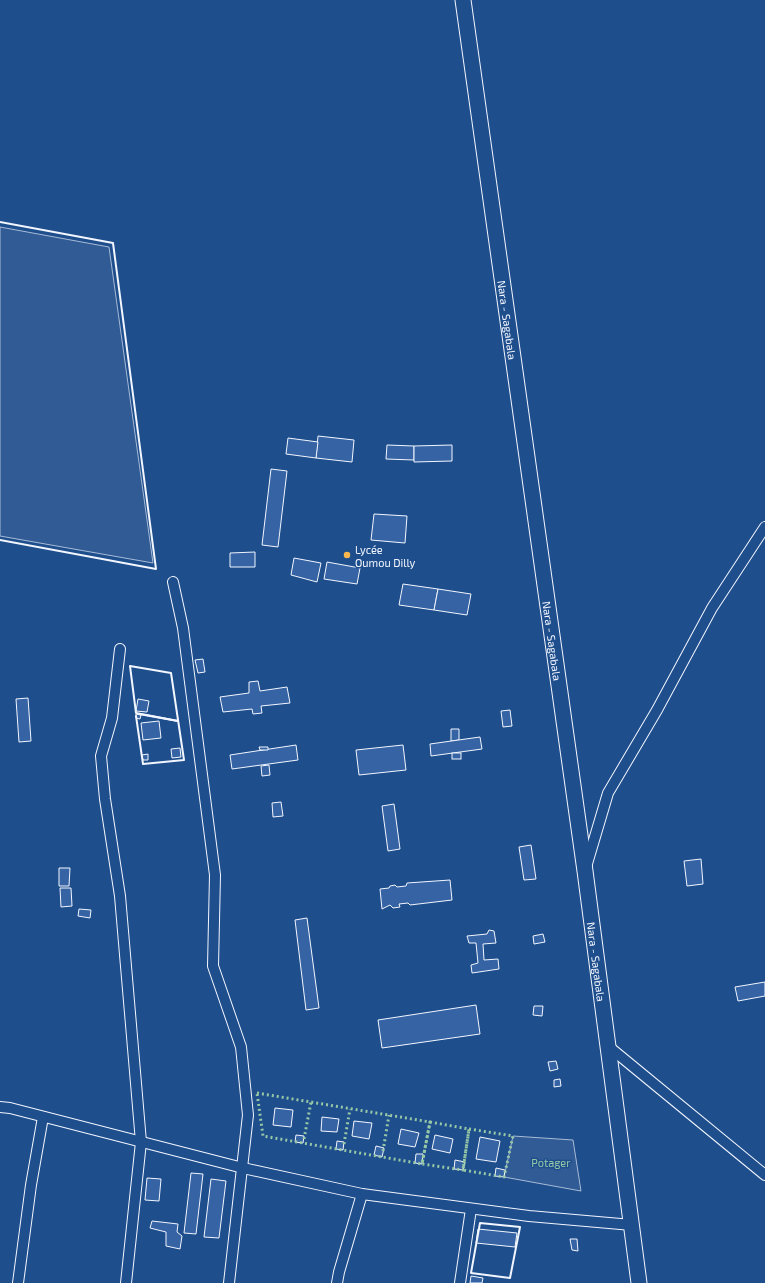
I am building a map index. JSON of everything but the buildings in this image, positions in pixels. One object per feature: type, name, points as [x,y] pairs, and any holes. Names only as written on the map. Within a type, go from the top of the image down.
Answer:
[{"type":"main road","name":"Nara - Sagabala","points":[[463,0],[585,871],[639,1283]]},
{"type":"street","points":[[585,871],[608,793],[657,710],[712,608],[765,527]]},
{"type":"street","points":[[174,582],[183,628],[215,876],[213,966],[241,1047],[248,1115],[229,1283]]},
{"type":"street","points":[[120,649],[112,718],[101,756],[105,799],[120,896],[141,1142],[126,1283]]},
{"type":"street","points":[[608,1046],[765,1174]]},
{"type":"street","points":[[0,1108],[42,1117],[243,1168],[362,1194],[591,1223],[632,1225]]},
{"type":"street","points":[[18,1283],[42,1117]]},
{"type":"street","points":[[337,1283],[362,1194]]},
{"type":"street","points":[[460,1283],[471,1209]]},
{"type":"shaded area","points":[[0,227],[109,247],[153,563],[0,536]]},
{"type":"shaded area","name":"Potager","points":[[513,1136],[573,1140],[581,1191],[504,1177]]},
{"type":"hedge","points":[[257,1093],[430,1122],[422,1164],[263,1136],[257,1093]]},
{"type":"hedge","points":[[304,1139],[311,1102]]},
{"type":"hedge","points":[[344,1144],[350,1109]]},
{"type":"hedge","points":[[383,1151],[389,1115]]},
{"type":"hedge","points":[[430,1122],[469,1129],[463,1170],[422,1164],[430,1122]]},
{"type":"hedge","points":[[469,1129],[513,1136],[504,1177],[463,1170],[469,1129]]},
{"type":"wall","points":[[0,222],[113,243],[156,569],[0,540]]},
{"type":"wall","points":[[136,716],[143,764],[184,760],[171,673],[130,666],[136,713],[178,721]]},
{"type":"wall","points":[[139,714],[178,721]]},
{"type":"wall","points":[[480,1223],[520,1227],[510,1278],[471,1273],[480,1223]]},
{"type":"place","name":"Lycée Oumou Dilly","points":[[347,555]]}]
